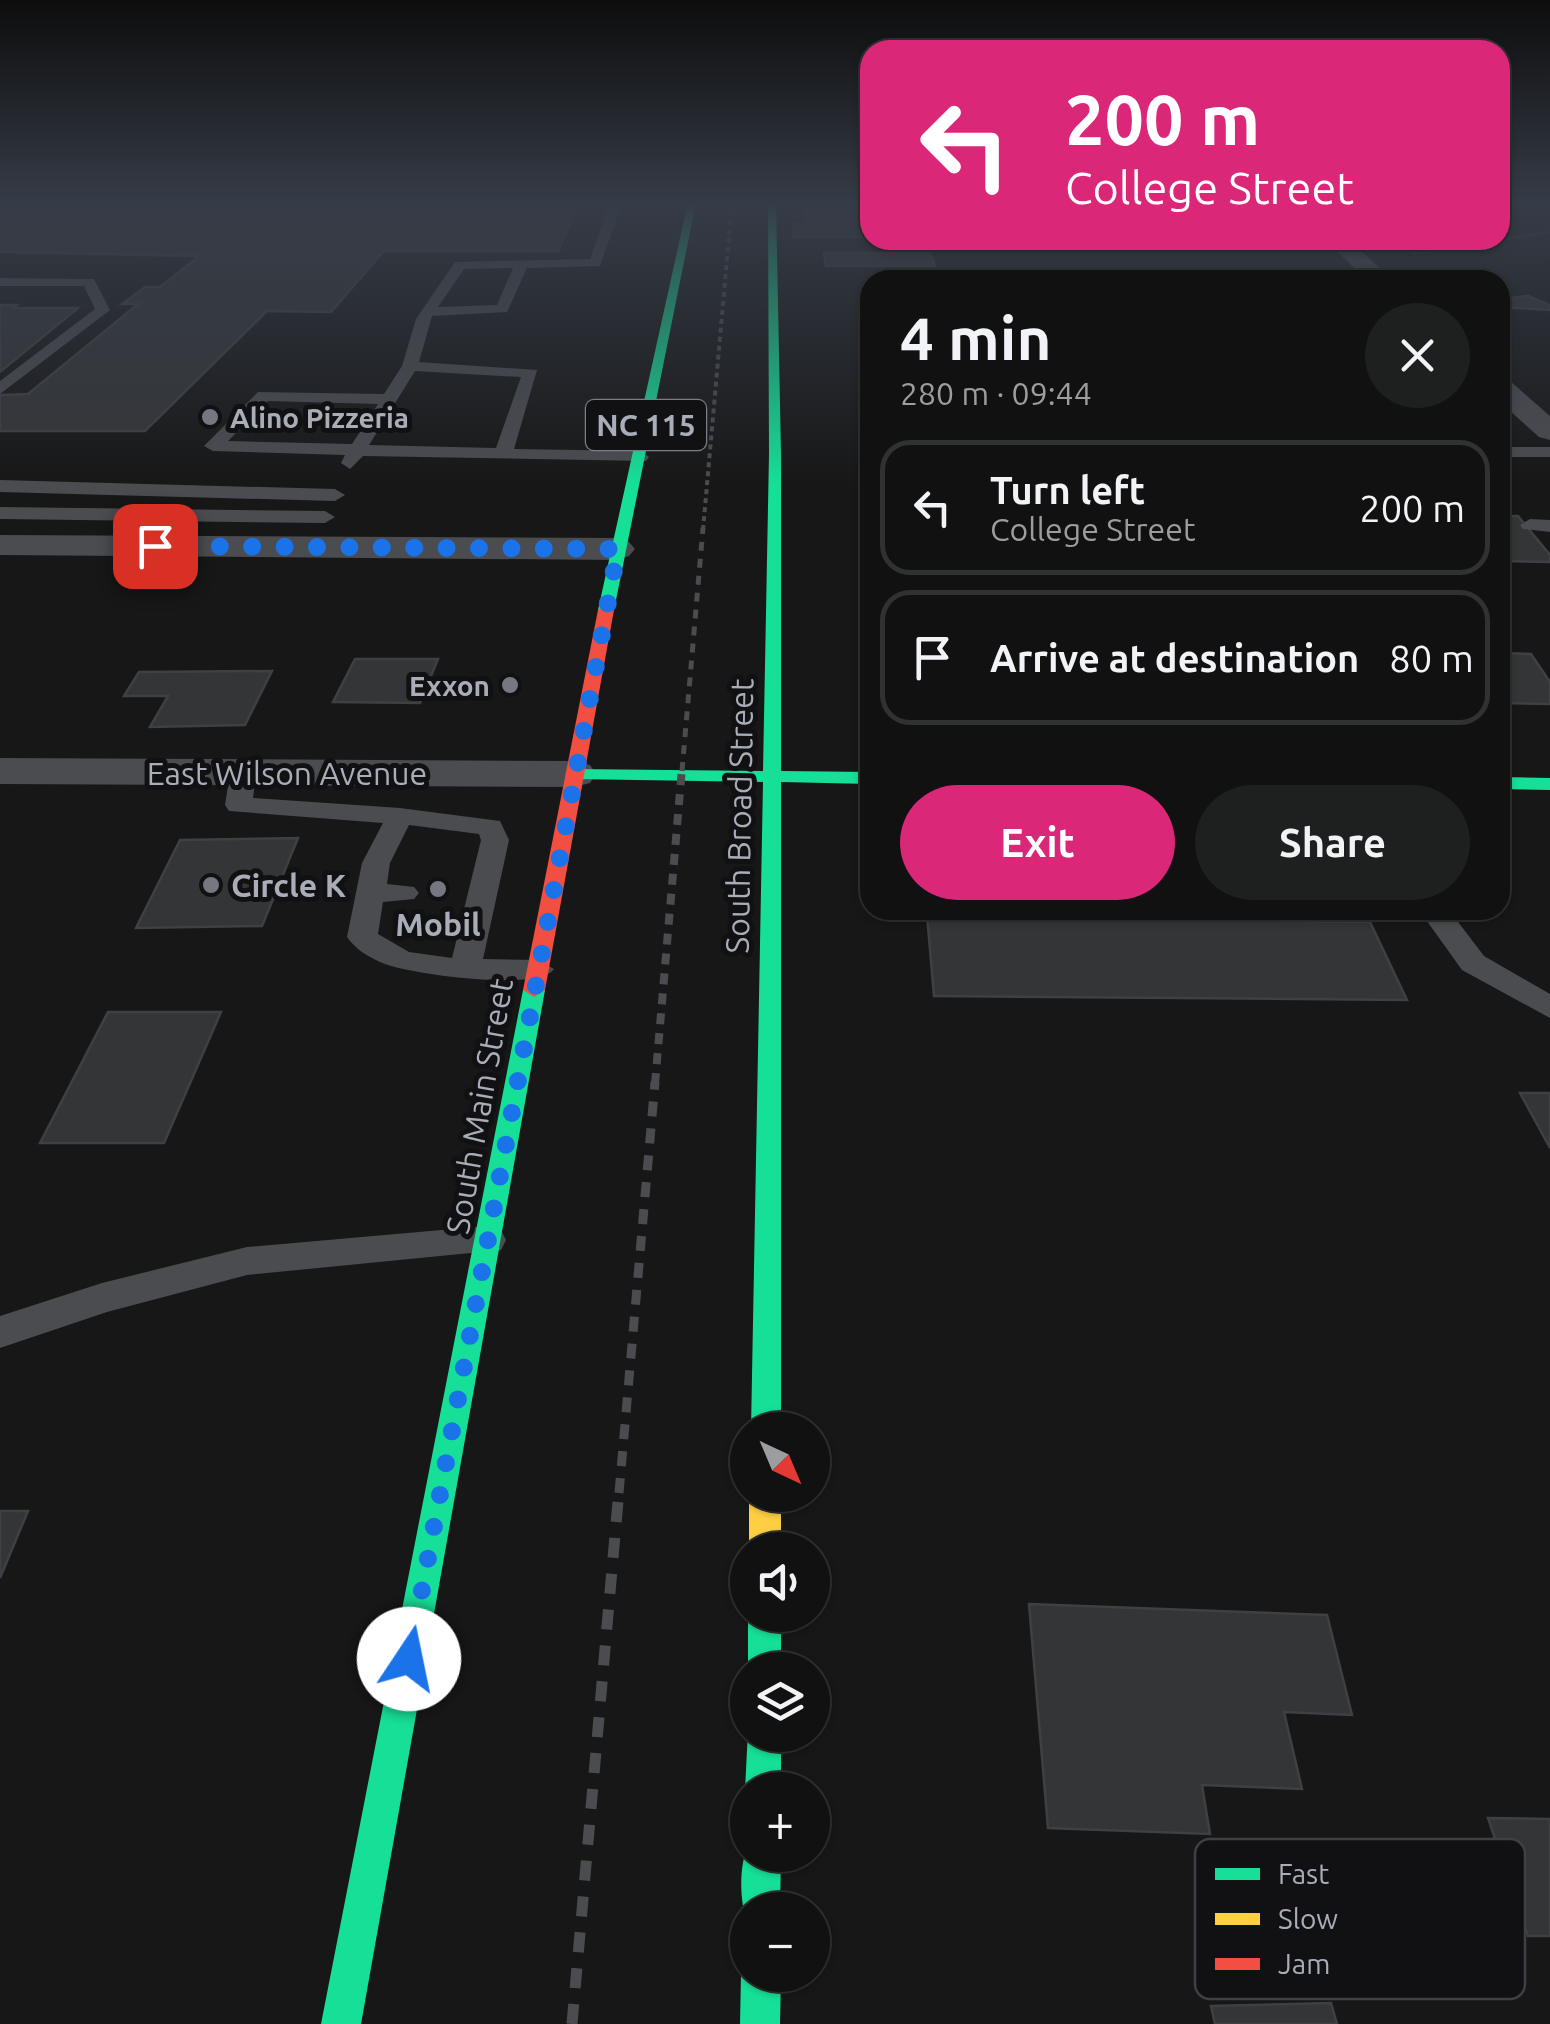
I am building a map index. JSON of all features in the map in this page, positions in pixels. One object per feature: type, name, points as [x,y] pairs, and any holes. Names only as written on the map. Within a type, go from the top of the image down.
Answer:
[{"type":"street","name":"South Main Street","points":[[341,2024],[574,774],[673,296]]},
{"type":"street","name":"South Broad Street","points":[[766,1412],[772,296]]},
{"type":"street","points":[[1510,396],[1550,431]]},
{"type":"street","points":[[0,544],[318,532],[618,549]]},
{"type":"street","name":"East Wilson Avenue","points":[[0,771],[574,774]]},
{"type":"street","points":[[574,774],[860,778]]},
{"type":"street","points":[[1510,783],[1550,784]]},
{"type":"street","points":[[760,2024],[761,1992]]},
{"type":"lane","points":[[0,389],[103,310],[96,296]]},
{"type":"lane","points":[[0,513],[318,532],[357,450],[393,399],[410,366],[428,312],[439,296]]},
{"type":"lane","points":[[428,312],[502,309],[508,296]]},
{"type":"lane","points":[[410,366],[531,373],[503,454]]},
{"type":"lane","points":[[393,399],[264,396],[213,446],[640,458]]},
{"type":"lane","points":[[1510,452],[1550,452]]},
{"type":"lane","points":[[0,486],[335,495]]},
{"type":"lane","points":[[243,772],[239,805],[400,816],[490,827],[495,840],[476,895],[466,966]]},
{"type":"lane","points":[[400,816],[376,864],[362,937],[374,950],[408,961],[538,969]]},
{"type":"lane","points":[[370,893],[404,894]]},
{"type":"lane","points":[[1442,920],[1474,963],[1550,1008]]},
{"type":"lane","points":[[0,1332],[102,1298],[246,1261],[487,1240]]},
{"type":"building","points":[[132,296],[345,296],[331,312],[267,311],[145,431],[0,431],[0,395],[28,394],[138,304],[122,304]]},
{"type":"building","points":[[1529,296],[1550,305],[1550,310],[1510,308],[1510,298]]},
{"type":"building","points":[[0,305],[17,305],[13,308],[78,308],[0,372]]},
{"type":"building","points":[[1510,516],[1518,516],[1550,555],[1550,562],[1510,561]]},
{"type":"building","points":[[1510,653],[1531,654],[1550,682],[1550,704],[1510,703]]},
{"type":"building","points":[[355,659],[438,659],[420,703],[333,702]]},
{"type":"building","points":[[272,671],[245,725],[150,727],[168,696],[124,696],[139,672]]},
{"type":"building","points":[[298,838],[262,926],[136,928],[180,840]]},
{"type":"building","points":[[927,920],[1260,920],[1370,922],[1407,1000],[934,996]]},
{"type":"building","points":[[108,1012],[221,1012],[164,1143],[40,1143]]},
{"type":"building","points":[[1520,1093],[1550,1093],[1550,1148]]},
{"type":"building","points":[[0,1511],[28,1511],[0,1578]]},
{"type":"building","points":[[1029,1604],[1327,1615],[1352,1715],[1284,1712],[1302,1789],[1202,1785],[1210,1834],[1048,1828]]},
{"type":"building","points":[[1488,1818],[1550,1819],[1550,1936],[1528,1936],[1525,1927],[1525,1839],[1495,1839]]},
{"type":"building","points":[[1331,2003],[1337,2024],[1215,2024],[1211,2006]]},
{"type":"railway","points":[[703,530],[724,296]]},
{"type":"railway","points":[[682,771],[703,528]]},
{"type":"railway","points":[[655,1084],[682,768]]},
{"type":"railway","points":[[619,1493],[655,1082]]},
{"type":"railway","points":[[572,2024],[619,1490]]},
{"type":"traffic: fast","points":[[606,610],[672,296]]},
{"type":"traffic: fast","points":[[766,1412],[773,296]]},
{"type":"traffic: fast","points":[[574,774],[860,778]]},
{"type":"traffic: fast","points":[[1510,783],[1550,784]]},
{"type":"traffic: fast","points":[[341,2024],[534,990]]},
{"type":"traffic: fast","points":[[764,1632],[764,1652]]},
{"type":"traffic: fast","points":[[763,1752],[763,1772]]},
{"type":"traffic: fast","points":[[761,1892],[762,1872]]},
{"type":"traffic: fast","points":[[760,2024],[761,1992]]},
{"type":"traffic: slow","points":[[765,1512],[765,1532]]},
{"type":"traffic: jam","points":[[534,990],[606,610]]},
{"type":"place","name":"Alino Pizzeria","points":[[210,417]]},
{"type":"place","name":"Exxon","points":[[510,685]]},
{"type":"place","name":"Circle K","points":[[211,885]]},
{"type":"place","name":"Mobil","points":[[438,889]]},
{"type":"route","points":[[155,546],[618,549],[409,1659]]}]
